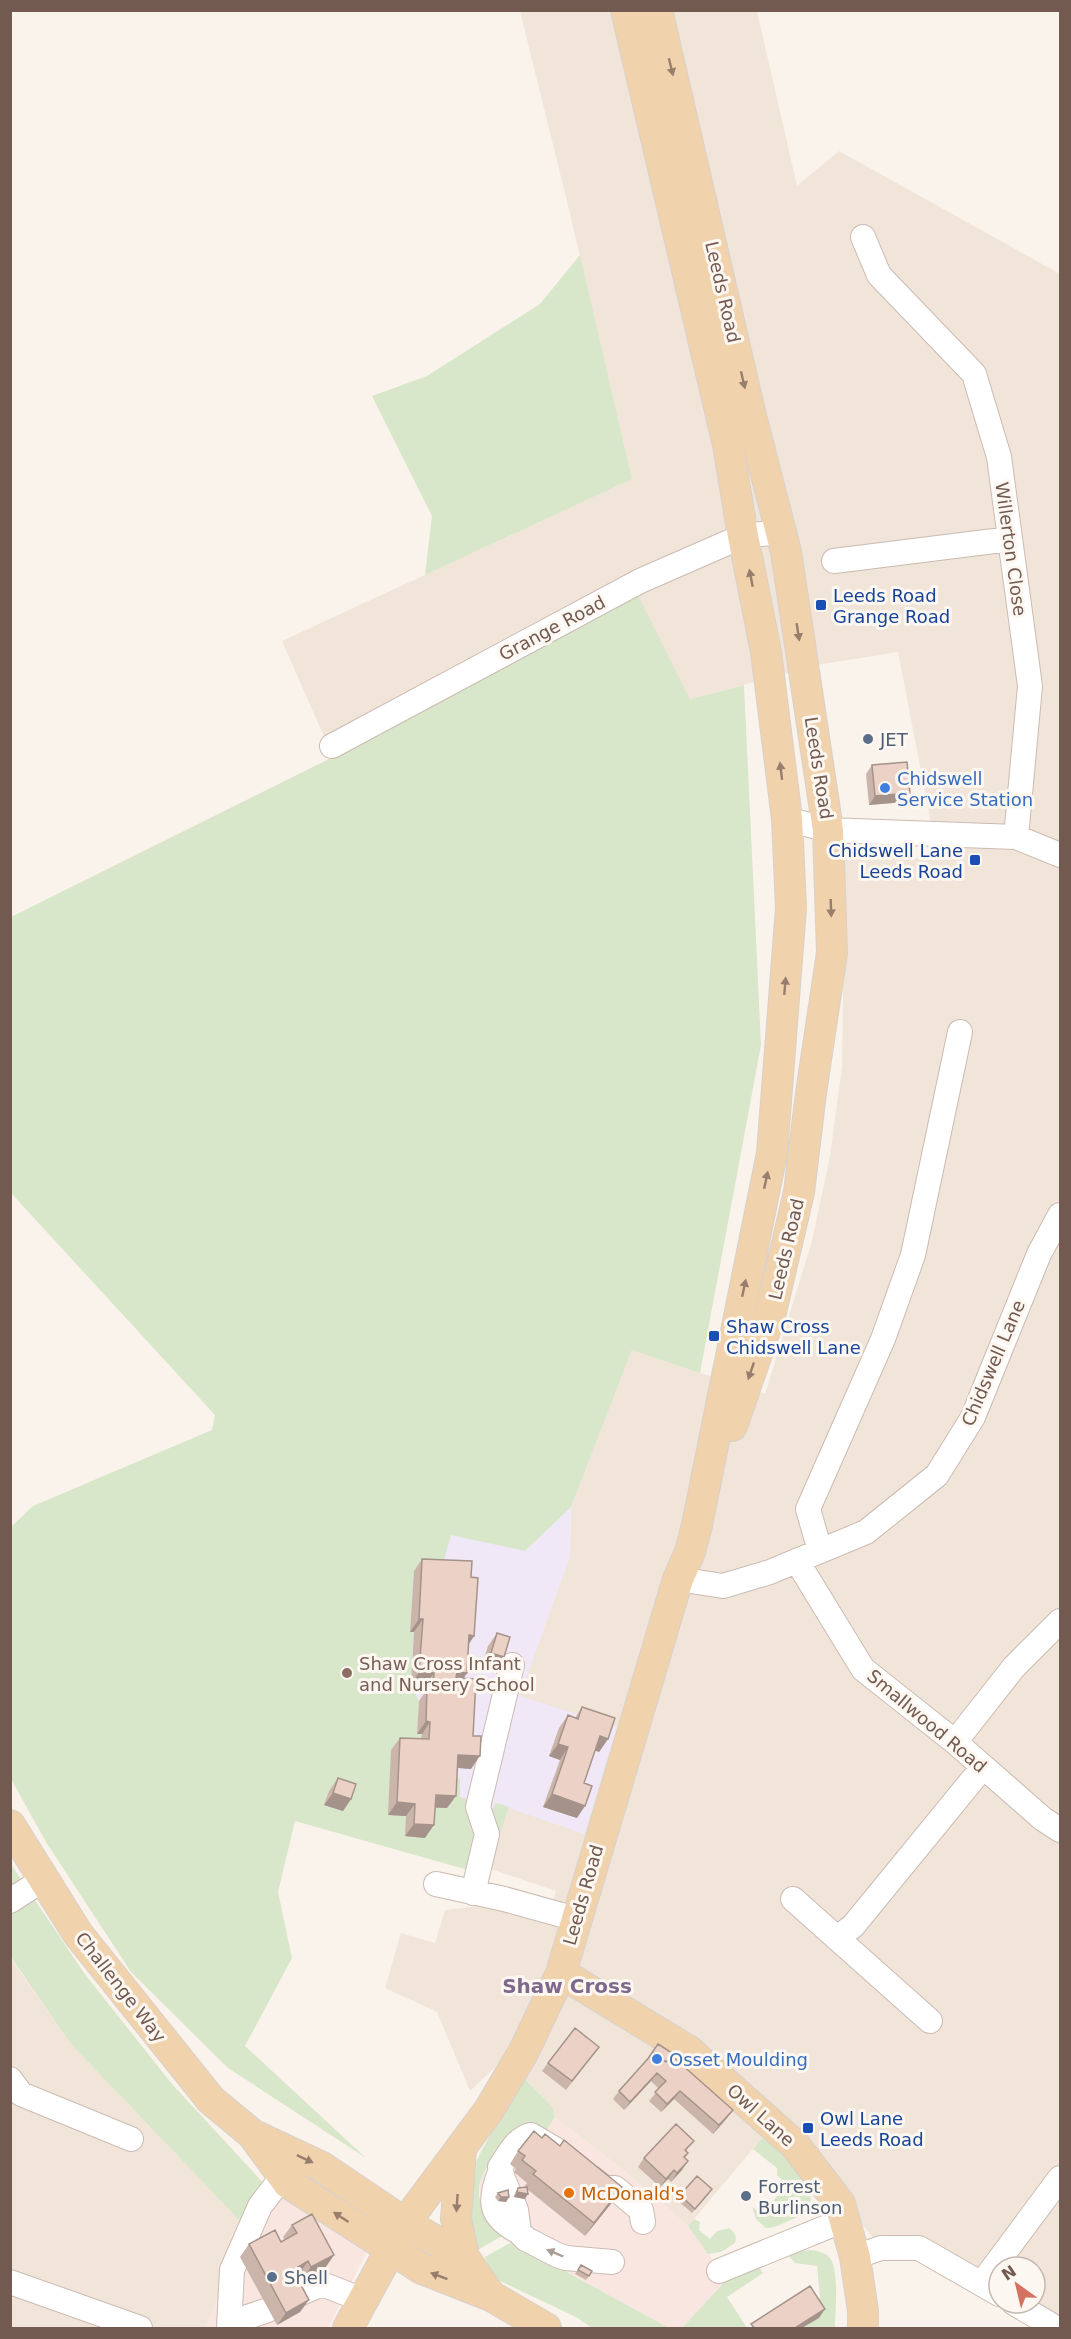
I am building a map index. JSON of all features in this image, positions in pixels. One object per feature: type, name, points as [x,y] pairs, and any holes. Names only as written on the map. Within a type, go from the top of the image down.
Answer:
[{"type":"main road","name":"Leeds Road","points":[[348,2328],[405,2223],[489,2110],[518,2061],[561,1972],[678,1579],[690,1552],[697,1525],[772,1153],[791,908],[787,819],[766,652],[742,536],[728,445],[626,10]]},
{"type":"main road","name":"Leeds Road","points":[[657,10],[750,412],[788,563],[828,830],[832,953],[799,1192],[770,1316],[697,1525]]},
{"type":"main road","name":"Challenge Way","points":[[10,1825],[78,1934],[211,2100],[252,2134],[288,2183],[422,2269],[491,2296],[546,2328]]},
{"type":"main road","points":[[576,1919],[583,1958],[608,2001]]},
{"type":"main road","name":"Owl Lane","points":[[561,1972],[689,2051],[795,2145],[840,2204],[855,2257],[863,2311],[863,2328]]},
{"type":"main road","name":"Challenge Way","points":[[252,2134],[322,2167],[405,2223],[464,2257]]},
{"type":"main road","points":[[461,2148],[456,2219],[464,2257],[491,2296]]},
{"type":"street","name":"Willerton Close","points":[[863,237],[879,275],[974,374],[999,457],[1030,686],[1016,837]]},
{"type":"street","name":"Grange Road","points":[[332,746],[640,581],[742,536],[781,532]]},
{"type":"street","points":[[834,561],[1010,539]]},
{"type":"street","points":[[787,819],[828,830],[1016,837],[1060,855]]},
{"type":"street","points":[[820,1551],[808,1509],[883,1339],[913,1255],[960,1032]]},
{"type":"street","name":"Chidswell Lane","points":[[678,1579],[723,1586],[770,1572],[866,1532],[937,1475],[973,1417],[1039,1254],[1060,1215]]},
{"type":"street","name":"Smallwood Road","points":[[797,1561],[863,1669],[955,1742],[1043,1819],[1060,1830]]},
{"type":"street","points":[[955,1742],[1014,1667],[1060,1621]]},
{"type":"street","points":[[473,1893],[487,1834],[478,1807],[512,1665]]},
{"type":"street","points":[[837,1938],[853,1926],[982,1767]]},
{"type":"street","points":[[10,1901],[44,1879]]},
{"type":"street","points":[[436,1884],[504,1899],[576,1919]]},
{"type":"street","points":[[793,1899],[930,2021]]},
{"type":"street","points":[[10,2079],[21,2094],[131,2139]]},
{"type":"street","points":[[612,2262],[556,2255],[526,2239],[519,2232],[516,2210],[500,2168],[520,2139],[531,2135],[554,2148],[605,2188],[615,2188],[641,2210],[643,2222]]},
{"type":"street","points":[[283,2176],[261,2206],[232,2270],[229,2326],[322,2284],[363,2300]]},
{"type":"street","points":[[1012,2255],[1060,2178]]},
{"type":"street","points":[[718,2271],[844,2220]]},
{"type":"street","points":[[855,2257],[881,2248],[919,2248],[987,2287]]},
{"type":"street","points":[[10,2282],[131,2327]]},
{"type":"street","points":[[1034,2315],[1056,2328]]},
{"type":"shaded area","points":[[520,11],[757,11],[797,186],[839,151],[1060,274],[1060,2328],[1047,2315],[1047,2255],[987,2255],[987,2278],[982,2283],[881,2248],[779,2118],[688,2226],[632,2177],[555,2117],[552,2106],[505,2058],[470,2091],[437,2012],[385,1988],[401,1933],[435,1943],[445,1910],[489,1905],[547,1921],[556,1891],[488,1868],[509,1807],[584,1833],[519,1696],[570,1556],[571,1507],[632,1350],[765,1394],[812,1241],[830,1156],[842,1067],[845,855],[938,859],[898,652],[823,664],[690,699],[636,592],[333,757],[282,641],[632,479]]},
{"type":"shaded area","name":"Shaw Cross Infant and Nursery School","points":[[310,1503],[525,1551],[571,1507],[570,1556],[520,1696],[617,1727],[584,1834],[509,1808],[493,1853],[295,1821]]},
{"type":"shaded area","points":[[10,1957],[70,2043],[240,2221],[232,2260],[206,2328],[11,2328]]},
{"type":"shaded area","points":[[555,2117],[632,2177],[688,2226],[727,2279],[682,2328],[669,2328],[502,2236],[484,2214],[479,2189],[482,2176],[523,2124],[535,2123],[546,2131]]},
{"type":"shaded area","points":[[267,2187],[369,2248],[328,2328],[206,2328],[232,2260]]},
{"type":"green space","points":[[580,255],[632,479],[425,575],[432,516],[372,396],[427,376],[540,304]]},
{"type":"green space","points":[[636,591],[690,699],[744,685],[761,1045],[700,1373],[632,1350],[571,1507],[525,1551],[451,1535],[440,1573],[414,1572],[410,1631],[414,1632],[411,1685],[419,1701],[417,1734],[422,1734],[421,1752],[388,1815],[400,1816],[417,1811],[431,1801],[449,1777],[460,1778],[460,1797],[493,1809],[496,1803],[509,1807],[493,1853],[468,1870],[295,1821],[278,1892],[292,1958],[245,2046],[366,2158],[228,2068],[131,1972],[46,1842],[11,1779],[11,1527],[33,1506],[212,1430],[215,1415],[11,1193],[11,917],[333,757]]},
{"type":"green space","points":[[10,1863],[84,1973],[172,2084],[267,2187],[240,2221],[70,2043],[11,1957]]},
{"type":"green space","points":[[525,2079],[552,2106],[555,2117],[546,2131],[535,2123],[523,2124],[482,2177],[479,2185],[480,2201],[487,2217],[502,2236],[476,2251],[465,2219],[464,2203],[468,2185],[474,2166],[494,2128]]},
{"type":"green space","points":[[764,2136],[803,2178],[809,2189],[811,2200],[806,2211],[777,2226],[766,2228],[756,2219],[752,2206],[761,2215],[787,2185],[777,2175],[777,2168],[753,2149]]},
{"type":"green space","points":[[694,2219],[700,2222],[699,2230],[710,2239],[717,2231],[729,2228],[735,2235],[735,2243],[721,2252],[708,2254],[688,2226]]},
{"type":"green space","points":[[512,2242],[669,2328],[592,2328],[576,2317],[500,2281],[491,2271],[485,2257]]},
{"type":"green space","points":[[811,2250],[829,2257],[835,2271],[835,2328],[802,2328],[818,2318],[806,2299],[820,2298],[817,2266],[795,2263],[789,2256],[791,2252]]},
{"type":"green space","points":[[755,2268],[760,2269],[763,2273],[727,2297],[747,2328],[682,2328],[727,2279]]},
{"type":"building","points":[[907,762],[910,793],[875,796],[872,765]]},
{"type":"building","points":[[422,1559],[472,1561],[471,1577],[478,1578],[474,1636],[469,1635],[467,1673],[457,1672],[456,1678],[476,1679],[473,1736],[481,1736],[480,1756],[458,1755],[456,1796],[436,1795],[434,1825],[414,1824],[415,1804],[397,1802],[400,1738],[429,1739],[430,1722],[426,1721],[427,1688],[433,1688],[434,1673],[419,1672],[423,1619],[419,1619]]},
{"type":"building","points":[[497,1633],[510,1637],[504,1657],[491,1653]]},
{"type":"building","points":[[582,1707],[615,1718],[608,1739],[600,1736],[584,1783],[592,1786],[585,1806],[552,1794],[568,1747],[558,1744],[568,1715],[578,1719]]},
{"type":"building","points":[[338,1778],[356,1784],[351,1799],[333,1793]]},
{"type":"building","points":[[575,2028],[599,2047],[572,2081],[548,2063]]},
{"type":"building","points":[[658,2044],[672,2053],[666,2062],[653,2053],[649,2057]]},
{"type":"building","points":[[653,2053],[666,2062],[672,2056],[733,2110],[719,2125],[680,2091],[667,2104],[655,2092],[666,2081],[657,2073],[630,2102],[619,2091]]},
{"type":"building","points":[[676,2124],[694,2141],[685,2150],[688,2153],[684,2157],[688,2161],[677,2173],[674,2170],[666,2179],[644,2158]]},
{"type":"building","name":"McDonald's","points":[[534,2131],[542,2138],[545,2134],[560,2146],[564,2140],[622,2187],[594,2223],[533,2174],[536,2171],[522,2160],[525,2156],[518,2151]]},
{"type":"building","points":[[697,2176],[712,2189],[695,2209],[680,2195]]},
{"type":"building","points":[[527,2187],[528,2194],[517,2192],[518,2188]]},
{"type":"building","points":[[508,2190],[509,2197],[501,2197],[498,2193]]},
{"type":"building","name":"Shell","points":[[312,2214],[334,2255],[311,2267],[308,2261],[293,2270],[309,2300],[286,2313],[249,2244],[275,2230],[281,2242],[297,2233],[292,2225]]},
{"type":"building","points":[[581,2265],[592,2271],[589,2276],[578,2270]]},
{"type":"building","points":[[810,2286],[825,2309],[795,2328],[754,2328],[751,2324]]},
{"type":"place","name":"Leeds Road Grange Road","points":[[821,605]]},
{"type":"place","name":"JET","points":[[868,739]]},
{"type":"place","name":"Chidswell Service Station","points":[[885,788]]},
{"type":"place","name":"Chidswell Lane Leeds Road","points":[[975,860]]},
{"type":"place","name":"Shaw Cross Chidswell Lane","points":[[714,1336]]},
{"type":"place","name":"Shaw Cross Infant and Nursery School","points":[[347,1673]]},
{"type":"place","name":"Osset Moulding","points":[[657,2059]]},
{"type":"place","name":"Owl Lane Leeds Road","points":[[808,2128]]},
{"type":"place","name":"McDonald's","points":[[569,2193]]},
{"type":"place","name":"Forrest Burlinson","points":[[746,2196]]},
{"type":"place","name":"Shell","points":[[272,2277]]},
{"type":"district","name":"Shaw Cross","points":[[567,1986]]}]
